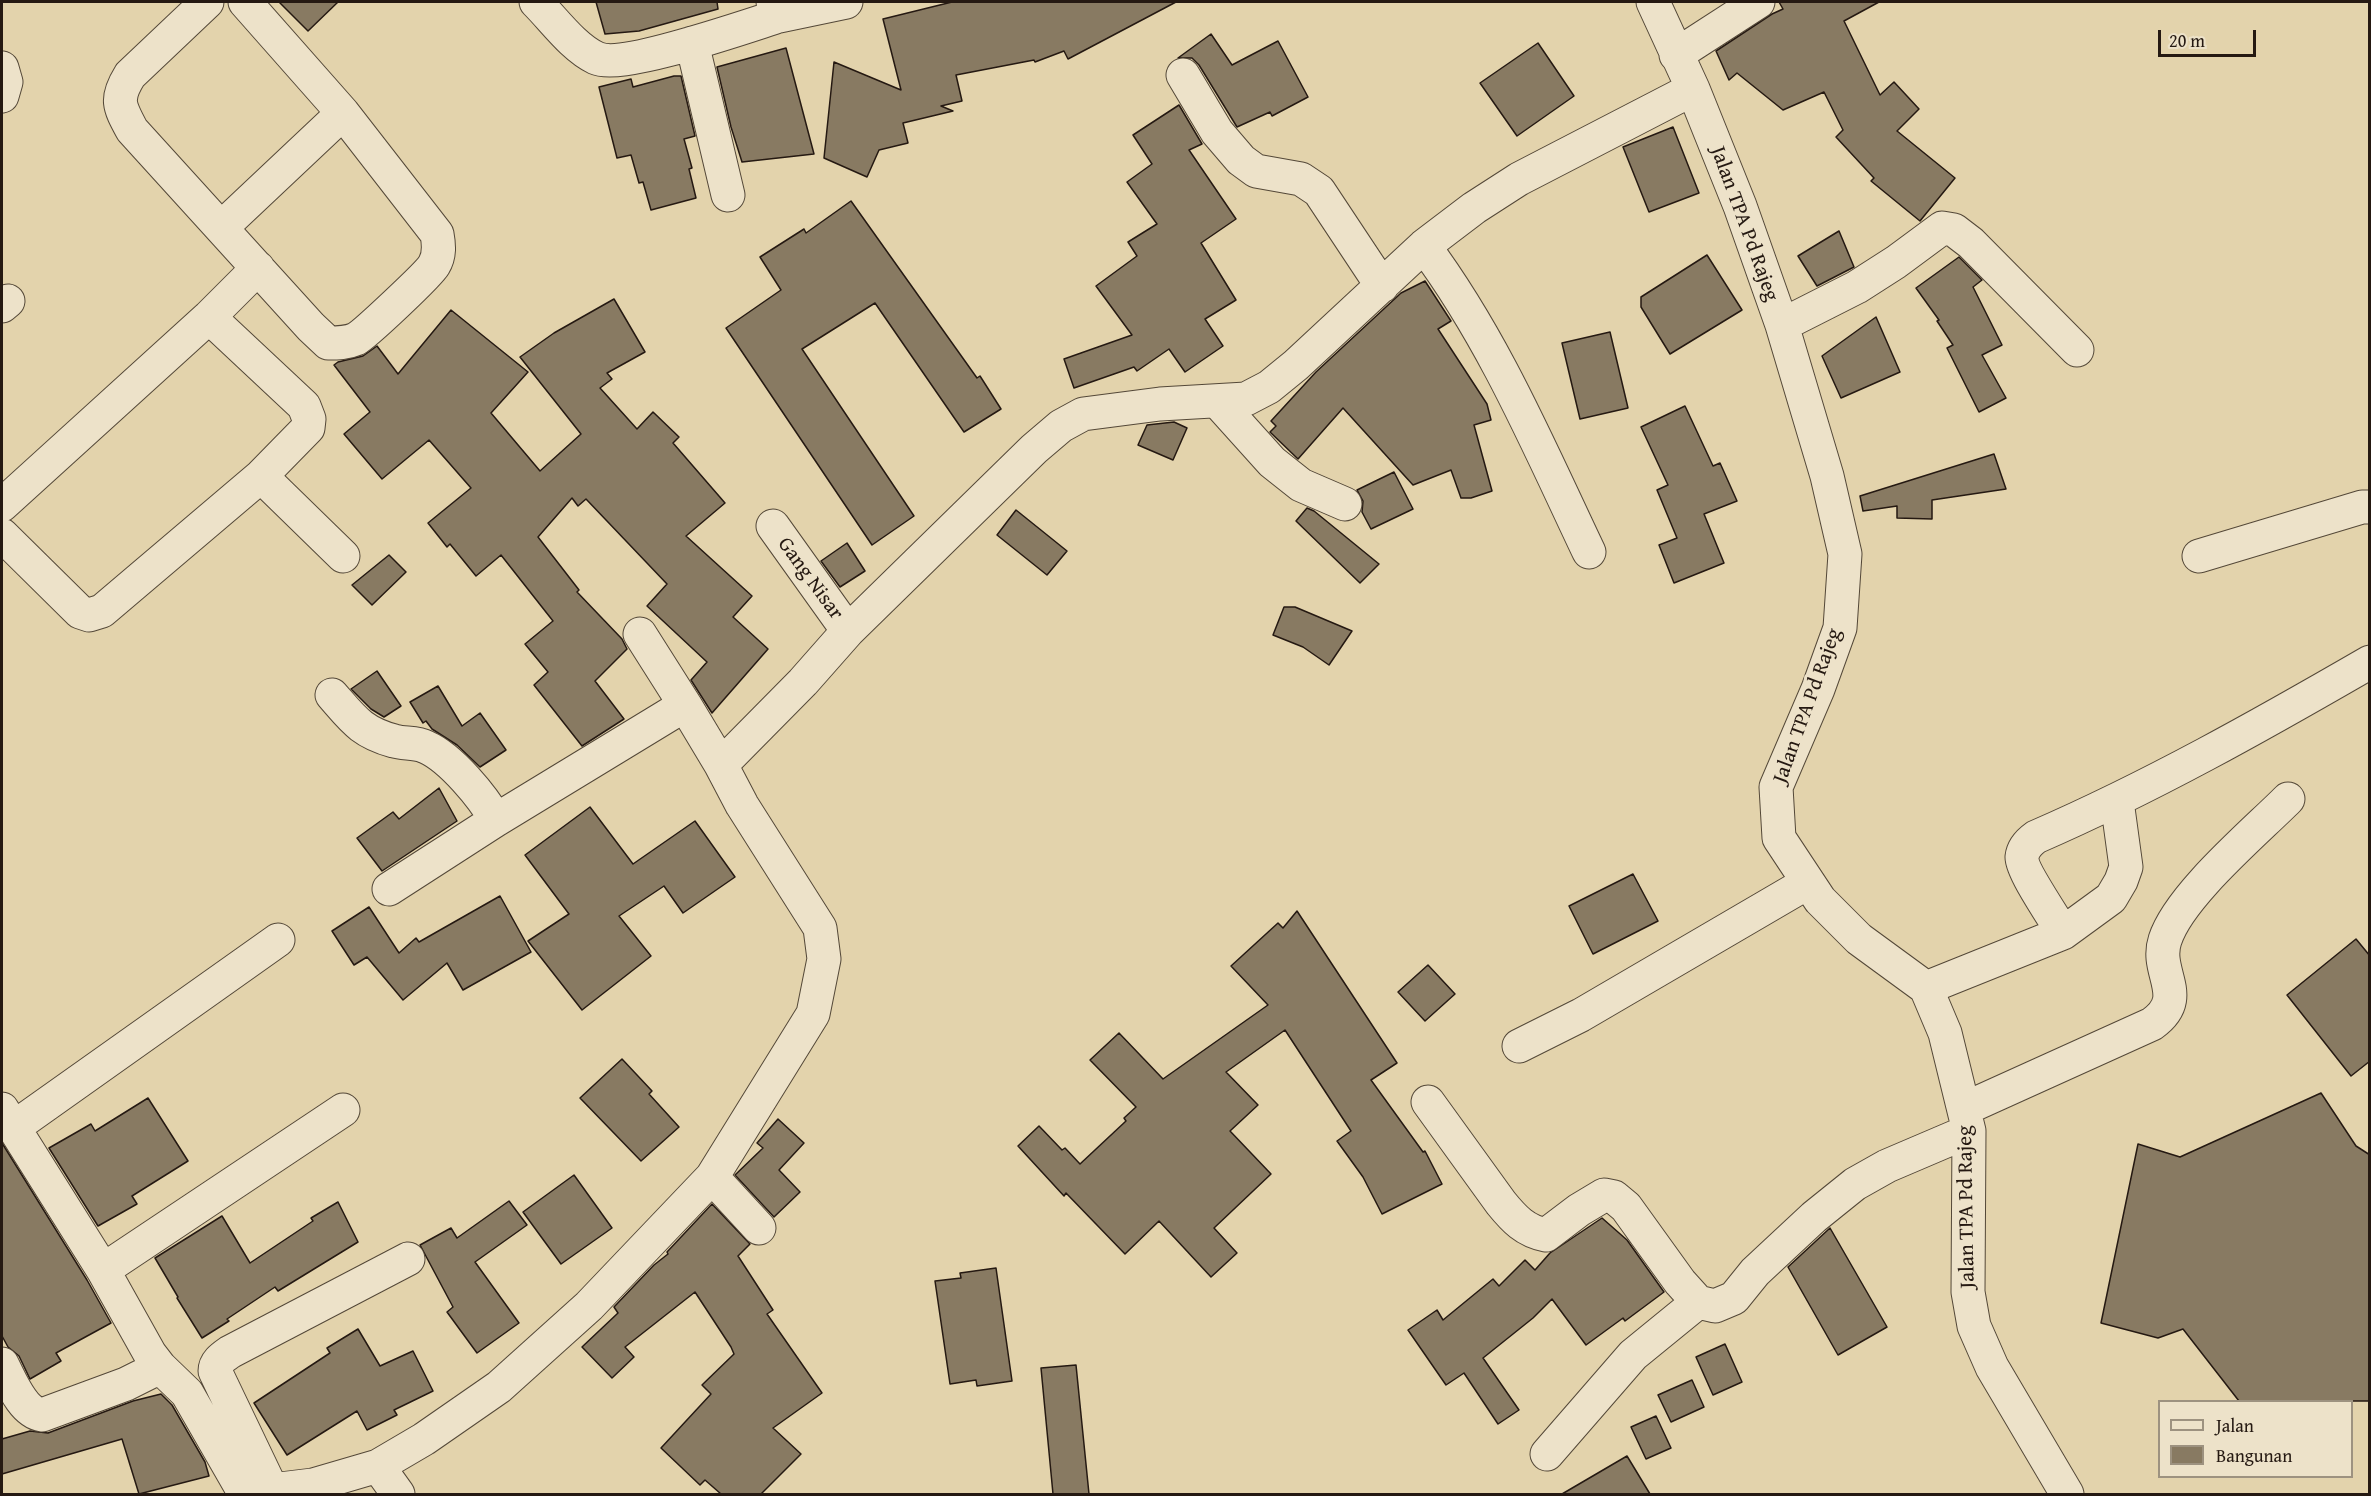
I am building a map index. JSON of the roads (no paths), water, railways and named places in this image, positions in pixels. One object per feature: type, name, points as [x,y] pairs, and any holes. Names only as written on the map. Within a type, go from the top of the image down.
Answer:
[{"type":"street","points":[[207,2],[130,75],[122,88],[119,101],[132,130],[311,327],[328,343],[342,343],[356,339],[422,280],[434,266],[440,248],[437,234],[343,113],[245,2]]},
{"type":"street","points":[[547,5],[574,42],[598,59],[627,59],[692,43],[776,9],[846,2]]},
{"type":"street","name":"Jalan TPA Pd Rajeg","points":[[1653,2],[1693,89],[1740,206],[1782,325],[1827,476],[1845,554],[1840,628],[1818,689],[1776,787],[1779,838],[1820,900],[1860,939],[1926,988],[1945,1033],[1966,1120],[1968,1292],[1974,1326],[1992,1368],[2067,1494]]},
{"type":"street","points":[[1676,55],[1758,2]]},
{"type":"street","points":[[692,43],[728,195]]},
{"type":"street","points":[[2,68],[6,82],[2,96]]},
{"type":"street","points":[[1184,75],[1217,132],[1241,160],[1256,171],[1301,179],[1319,191],[1382,286]]},
{"type":"street","points":[[721,765],[803,682],[848,632],[1034,449],[1061,426],[1083,414],[1116,409],[1246,399],[1269,387],[1424,246],[1474,208],[1519,179],[1693,89]]},
{"type":"street","points":[[221,228],[343,113]]},
{"type":"street","points":[[1782,325],[1857,287],[1942,228],[1954,230],[1971,243],[2077,350]]},
{"type":"street","points":[[1424,246],[1455,287],[1504,372],[1589,552]]},
{"type":"street","points":[[2,505],[209,317],[258,268]]},
{"type":"street","points":[[2,535],[80,612],[88,615],[102,611],[261,476],[303,435],[308,428],[309,419],[304,406],[293,393],[209,317]]},
{"type":"street","points":[[1218,402],[1272,462],[1301,484],[1345,504]]},
{"type":"street","points":[[261,476],[343,556]]},
{"type":"street","points":[[2199,556],[2362,507],[2370,507]]},
{"type":"street","name":"Gang Nisar","points":[[773,526],[848,632]]},
{"type":"street","points":[[258,1493],[313,1485],[378,1466],[424,1439],[499,1388],[588,1306],[712,1177],[813,1014],[824,960],[820,928],[742,806],[721,765],[640,634]]},
{"type":"street","points":[[2063,933],[2024,867],[2024,852],[2029,842],[2116,801],[2249,733],[2370,662]]},
{"type":"street","points":[[332,695],[357,725],[395,742],[426,747],[449,762],[482,796],[496,820]]},
{"type":"street","points":[[389,889],[496,820],[685,705]]},
{"type":"street","points":[[1428,1102],[1501,1203],[1514,1219],[1532,1233],[1546,1236],[1604,1195],[1614,1197],[1626,1207],[1680,1282],[1698,1302],[1715,1306],[1734,1298],[1755,1272],[1814,1217],[1855,1184],[1966,1120],[2152,1024],[2163,1016],[2170,1003],[2163,960],[2164,942],[2173,922],[2197,890],[2288,799]]},
{"type":"street","points":[[1926,988],[2063,933],[2110,898],[2121,881],[2126,867],[2116,801]]},
{"type":"street","points":[[1519,1046],[1581,1015],[1807,883]]},
{"type":"street","points":[[258,1493],[187,1393],[150,1354],[103,1270],[7,1118],[278,940]]},
{"type":"street","points":[[103,1270],[343,1110]]},
{"type":"street","points":[[712,1177],[759,1228]]},
{"type":"street","points":[[258,1493],[215,1366],[230,1352],[408,1259]]},
{"type":"street","points":[[1547,1454],[1633,1355],[1698,1302]]},
{"type":"street","points":[[2,1364],[23,1402],[36,1414],[42,1415],[126,1384],[160,1367]]},
{"type":"street","points":[[378,1466],[398,1494]]}]
